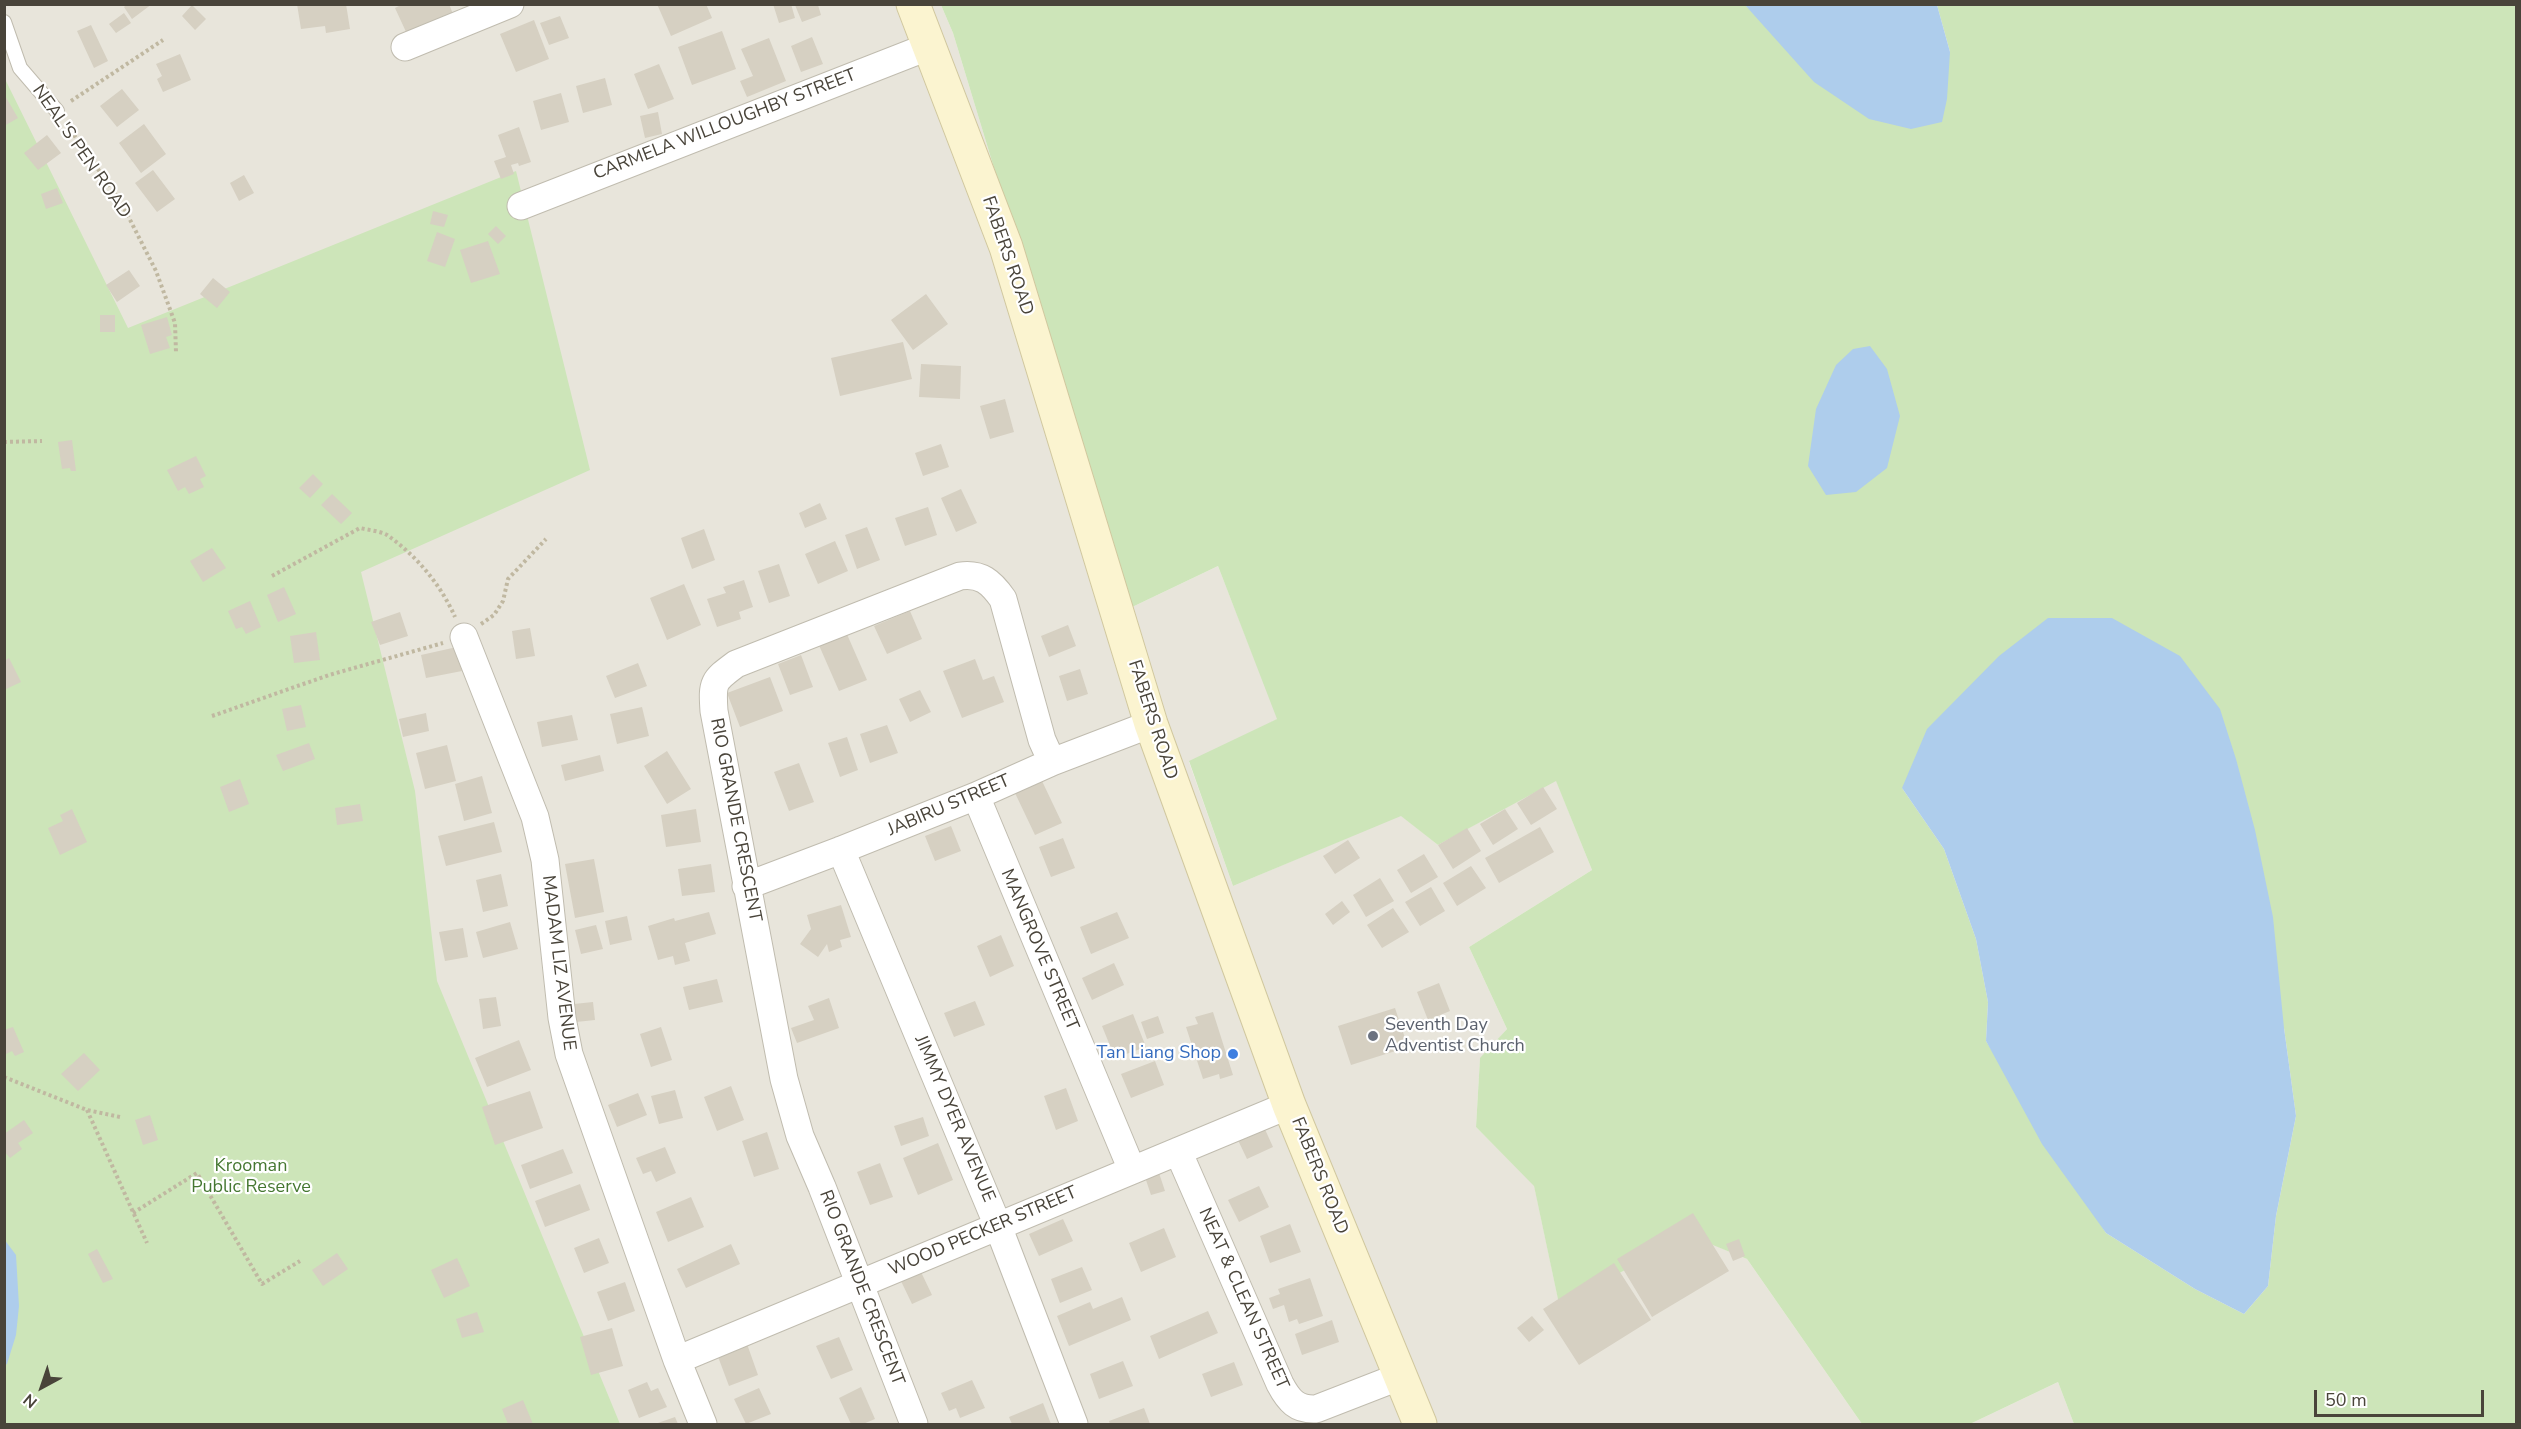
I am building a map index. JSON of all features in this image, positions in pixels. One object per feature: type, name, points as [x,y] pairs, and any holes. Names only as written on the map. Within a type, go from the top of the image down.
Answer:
[{"type":"main road","name":"FABERS ROAD","points":[[913,4],[1006,247],[1151,724],[1289,1105],[1420,1425]]},
{"type":"street","points":[[405,47],[510,4]]},
{"type":"street","name":"CARMELA WILLOUGHBY STREET","points":[[521,206],[930,46]]},
{"type":"street","name":"RIO GRANDE CRESCENT","points":[[914,1425],[800,1136],[784,1079],[757,931],[746,886],[714,711],[713,692],[716,680],[736,664],[960,576],[971,574],[984,578],[995,587],[1003,599],[1042,740],[1052,762]]},
{"type":"street","name":"MADAM LIZ AVENUE","points":[[464,637],[535,817],[545,860],[562,1018],[569,1054],[677,1360],[703,1425]]},
{"type":"street","name":"JABIRU STREET","points":[[746,886],[976,796],[1052,762],[1151,724]]},
{"type":"street","name":"MANGROVE STREET","points":[[976,796],[1132,1170]]},
{"type":"street","name":"JIMMY DYER AVENUE","points":[[841,850],[998,1226],[1074,1425]]},
{"type":"street","name":"WOOD PECKER STREET","points":[[677,1360],[1289,1105]]},
{"type":"street","name":"NEAT & CLEAN STREET","points":[[1178,1151],[1280,1384],[1293,1404],[1303,1410],[1316,1409],[1401,1376]]},
{"type":"lane","name":"NEAL'S PEN ROAD","points":[[4,22],[20,69],[57,111]]},
{"type":"path","points":[[57,111],[163,40]]},
{"type":"path","name":"NEAL'S PEN ROAD","points":[[57,111],[121,202],[156,271],[175,323],[176,352]]},
{"type":"path","points":[[4,442],[42,441]]},
{"type":"path","points":[[272,576],[360,528],[385,534],[425,571],[445,595],[464,637]]},
{"type":"path","points":[[212,716],[329,675],[464,637],[494,615],[503,601],[508,579],[546,539]]},
{"type":"path","points":[[4,1077],[87,1110],[120,1117]]},
{"type":"path","points":[[87,1110],[147,1243]]},
{"type":"path","points":[[133,1212],[197,1173],[262,1284],[300,1261]]},
{"type":"shaded area","points":[[5,5],[941,5],[953,33],[1128,609],[1218,566],[1278,719],[1189,762],[1233,886],[1401,815],[1438,845],[1556,780],[1592,870],[1469,947],[1507,1029],[1480,1059],[1476,1127],[1534,1185],[1559,1303],[1691,1235],[1747,1259],[1862,1424],[595,1424],[5,481]]},
{"type":"shaded area","points":[[2058,1382],[2074,1424],[1970,1424]]},
{"type":"green space","points":[[941,5],[1745,5],[1759,18],[1950,52],[1937,5],[2516,5],[2516,1424],[2074,1424],[2058,1382],[1970,1424],[1862,1424],[1747,1259],[1691,1236],[1559,1304],[1534,1186],[1476,1127],[1480,1058],[1507,1029],[1469,947],[1592,870],[1556,781],[1438,845],[1401,816],[1233,886],[1189,761],[1277,719],[1218,566],[1128,609],[953,33]],"holes":[[[1902,788],[2284,1028],[2296,1116],[2276,1216],[2268,1286],[2244,1314],[2195,1289],[2106,1233],[1986,1041],[1988,1002],[1976,939],[1944,849]]]},
{"type":"green space","name":"Krooman Public Reserve","points":[[4,77],[128,328],[516,171],[590,470],[361,572],[415,791],[437,981],[620,1424],[5,1424]]},
{"type":"water","points":[[1745,5],[1937,5],[1950,52],[1947,99],[1942,122],[1911,129],[1869,119],[1814,82]]},
{"type":"water","points":[[1870,346],[1887,369],[1900,416],[1887,468],[1856,492],[1826,495],[1808,466],[1816,409],[1836,365],[1853,349]]},
{"type":"water","points":[[2048,618],[2112,618],[2180,656],[2220,709],[2236,759],[2255,830],[2273,917],[2284,1028],[2296,1116],[2276,1216],[2268,1286],[2244,1314],[2195,1289],[2106,1233],[2042,1144],[1986,1041],[1988,1002],[1976,939],[1944,849],[1902,788],[1927,729],[1999,656]]},
{"type":"water","points":[[4,1239],[16,1255],[19,1306],[16,1335],[5,1365]]},
{"type":"building","points":[[127,4],[152,4],[132,19],[124,7]]},
{"type":"building","points":[[297,4],[346,4],[350,29],[326,33],[325,26],[301,29]]},
{"type":"building","points":[[403,4],[449,4],[453,14],[407,34],[395,8]]},
{"type":"building","points":[[657,4],[706,4],[712,18],[671,36]]},
{"type":"building","points":[[773,4],[791,4],[795,18],[779,23]]},
{"type":"building","points":[[192,5],[206,19],[195,30],[182,16]]},
{"type":"building","points":[[795,5],[818,5],[821,15],[802,22]]},
{"type":"building","points":[[124,13],[131,23],[116,33],[109,24]]},
{"type":"building","points":[[560,16],[569,38],[549,45],[540,23]]},
{"type":"building","points":[[534,20],[549,59],[516,72],[500,34]]},
{"type":"building","points":[[91,25],[108,61],[94,68],[77,31]]},
{"type":"building","points":[[722,31],[736,69],[692,85],[678,47]]},
{"type":"building","points":[[812,37],[823,64],[801,72],[791,46]]},
{"type":"building","points":[[769,38],[786,81],[747,97],[740,81],[753,76],[741,49]]},
{"type":"building","points":[[180,54],[191,80],[163,92],[157,79],[162,76],[156,64]]},
{"type":"building","points":[[659,64],[674,99],[648,109],[634,74]]},
{"type":"building","points":[[605,78],[612,105],[583,113],[576,86]]},
{"type":"building","points":[[122,89],[139,110],[117,127],[100,106]]},
{"type":"building","points":[[561,93],[569,122],[541,130],[533,101]]},
{"type":"building","points":[[4,94],[18,118],[4,126]]},
{"type":"building","points":[[658,112],[662,134],[645,138],[640,116]]},
{"type":"building","points":[[144,124],[166,154],[141,173],[119,143]]},
{"type":"building","points":[[519,127],[531,162],[519,166],[518,163],[511,165],[514,174],[501,179],[494,161],[506,157],[498,135]]},
{"type":"building","points":[[47,135],[61,153],[38,170],[24,153]]},
{"type":"building","points":[[153,170],[175,199],[157,212],[135,183]]},
{"type":"building","points":[[244,175],[254,193],[239,201],[230,183]]},
{"type":"building","points":[[57,188],[63,203],[46,209],[41,194]]},
{"type":"building","points":[[433,211],[448,215],[444,227],[430,224]]},
{"type":"building","points":[[496,226],[506,236],[498,244],[488,234]]},
{"type":"building","points":[[437,232],[455,239],[445,267],[427,261]]},
{"type":"building","points":[[488,241],[500,274],[471,283],[460,250]]},
{"type":"building","points":[[129,270],[140,286],[117,302],[106,285]]},
{"type":"building","points":[[213,278],[230,292],[217,308],[200,294]]},
{"type":"building","points":[[926,294],[948,324],[913,350],[891,320]]},
{"type":"building","points":[[100,315],[115,315],[115,332],[100,332]]},
{"type":"building","points":[[167,317],[172,335],[166,337],[170,348],[150,354],[141,325]]},
{"type":"building","points":[[903,342],[912,379],[840,396],[831,358]]},
{"type":"building","points":[[921,364],[961,366],[960,399],[919,397]]},
{"type":"building","points":[[1005,399],[1014,432],[990,439],[980,406]]},
{"type":"building","points":[[72,440],[76,471],[71,471],[70,468],[62,469],[58,442]]},
{"type":"building","points":[[941,444],[949,467],[923,476],[915,453]]},
{"type":"building","points":[[196,456],[206,476],[200,479],[204,487],[189,494],[185,487],[178,491],[167,470]]},
{"type":"building","points":[[313,474],[323,484],[310,498],[299,488]]},
{"type":"building","points":[[961,489],[977,523],[956,532],[941,498]]},
{"type":"building","points":[[332,494],[352,513],[341,524],[321,505]]},
{"type":"building","points":[[820,503],[827,519],[805,528],[799,513]]},
{"type":"building","points":[[928,507],[937,535],[905,546],[895,518]]},
{"type":"building","points":[[867,527],[880,560],[857,569],[845,535]]},
{"type":"building","points":[[704,529],[715,560],[692,569],[681,538]]},
{"type":"building","points":[[835,541],[848,571],[818,584],[805,554]]},
{"type":"building","points":[[212,548],[226,568],[203,582],[190,561]]},
{"type":"building","points":[[779,564],[790,596],[769,603],[758,571]]},
{"type":"building","points":[[744,580],[753,607],[739,612],[741,619],[717,627],[707,599],[726,593],[723,587]]},
{"type":"building","points":[[684,584],[701,625],[667,640],[650,598]]},
{"type":"building","points":[[284,587],[296,614],[278,622],[267,595]]},
{"type":"building","points":[[250,601],[261,627],[246,634],[242,627],[236,629],[228,611]]},
{"type":"building","points":[[910,611],[922,639],[887,654],[874,626]]},
{"type":"building","points":[[400,612],[408,636],[380,645],[371,622]]},
{"type":"building","points":[[1068,625],[1076,646],[1049,657],[1041,636]]},
{"type":"building","points":[[530,628],[535,656],[516,659],[512,631]]},
{"type":"building","points":[[316,632],[320,660],[294,663],[290,636]]},
{"type":"building","points":[[846,632],[867,680],[839,691],[818,643]]},
{"type":"building","points":[[457,647],[462,671],[426,678],[421,655]]},
{"type":"building","points":[[801,655],[813,687],[790,695],[778,664]]},
{"type":"building","points":[[9,658],[21,682],[4,690],[4,661]]},
{"type":"building","points":[[975,659],[983,680],[994,676],[1004,702],[962,718],[943,671]]},
{"type":"building","points":[[638,663],[647,686],[615,698],[606,676]]},
{"type":"building","points":[[1080,669],[1088,694],[1067,701],[1059,676]]},
{"type":"building","points":[[770,677],[783,711],[740,727],[727,693]]},
{"type":"building","points":[[920,690],[931,712],[910,722],[899,699]]},
{"type":"building","points":[[301,705],[306,727],[287,731],[282,709]]},
{"type":"building","points":[[642,707],[649,736],[617,744],[610,714]]},
{"type":"building","points":[[426,713],[429,731],[403,737],[399,719]]},
{"type":"building","points":[[572,715],[578,740],[542,747],[537,722]]},
{"type":"building","points":[[887,725],[898,753],[870,763],[860,734]]},
{"type":"building","points":[[847,737],[858,770],[840,777],[828,743]]},
{"type":"building","points":[[309,743],[315,759],[283,771],[276,755]]},
{"type":"building","points":[[447,745],[456,781],[425,789],[416,753]]},
{"type":"building","points":[[667,751],[691,789],[667,804],[644,766]]},
{"type":"building","points":[[600,755],[604,771],[565,781],[561,765]]},
{"type":"building","points":[[799,763],[814,802],[789,811],[774,772]]},
{"type":"building","points":[[482,776],[492,813],[464,821],[455,784]]},
{"type":"building","points":[[240,779],[249,804],[229,812],[220,787]]},
{"type":"building","points":[[1042,781],[1062,823],[1035,835],[1015,793]]},
{"type":"building","points":[[1543,787],[1557,809],[1531,825],[1517,803]]},
{"type":"building","points":[[360,804],[363,821],[337,825],[335,808]]},
{"type":"building","points":[[72,809],[87,842],[60,855],[48,828],[63,821],[60,815]]},
{"type":"building","points":[[696,809],[701,842],[666,847],[661,815]]},
{"type":"building","points":[[1505,809],[1518,829],[1493,845],[1480,824]]},
{"type":"building","points":[[494,822],[502,852],[446,866],[438,836]]},
{"type":"building","points":[[951,826],[961,851],[935,861],[925,836]]},
{"type":"building","points":[[1540,827],[1554,852],[1499,883],[1485,858]]},
{"type":"building","points":[[1467,828],[1481,851],[1453,869],[1438,845]]},
{"type":"building","points":[[1063,838],[1075,868],[1051,877],[1039,847]]},
{"type":"building","points":[[1348,840],[1360,858],[1335,874],[1323,856]]},
{"type":"building","points":[[1424,854],[1438,877],[1411,893],[1397,870]]},
{"type":"building","points":[[594,859],[604,912],[575,918],[565,864]]},
{"type":"building","points":[[711,864],[715,892],[682,896],[678,869]]},
{"type":"building","points":[[1471,866],[1486,888],[1457,906],[1443,883]]},
{"type":"building","points":[[501,874],[508,906],[483,912],[476,880]]},
{"type":"building","points":[[1380,878],[1394,901],[1366,917],[1353,895]]},
{"type":"building","points":[[1431,887],[1445,911],[1420,926],[1405,902]]},
{"type":"building","points":[[1342,901],[1350,912],[1333,925],[1325,914]]},
{"type":"building","points":[[841,905],[851,937],[840,940],[842,947],[829,952],[827,944],[818,957],[800,944],[811,929],[807,915]]},
{"type":"building","points":[[1393,908],[1409,932],[1382,948],[1367,925]]},
{"type":"building","points":[[709,912],[716,934],[685,943],[690,961],[675,965],[673,956],[658,960],[648,926],[674,918],[675,921]]},
{"type":"building","points":[[1117,912],[1129,938],[1091,954],[1080,927]]},
{"type":"building","points":[[627,916],[632,940],[610,945],[605,921]]},
{"type":"building","points":[[510,922],[518,949],[483,958],[476,932]]},
{"type":"building","points":[[596,925],[603,949],[581,954],[575,930]]},
{"type":"building","points":[[463,928],[468,957],[445,961],[439,932]]},
{"type":"building","points":[[1001,935],[1014,966],[990,977],[977,946]]},
{"type":"building","points":[[1114,963],[1124,985],[1092,1000],[1082,978]]},
{"type":"building","points":[[717,979],[723,1002],[689,1010],[683,987]]},
{"type":"building","points":[[1439,983],[1450,1011],[1428,1020],[1417,992]]},
{"type":"building","points":[[496,997],[501,1026],[483,1029],[479,999]]},
{"type":"building","points":[[829,998],[839,1028],[797,1043],[791,1028],[814,1020],[808,1006]]},
{"type":"building","points":[[975,1001],[985,1025],[954,1037],[944,1013]]},
{"type":"building","points":[[593,1002],[595,1020],[576,1022],[574,1004]]},
{"type":"building","name":"Seventh Day Adventist Church","points":[[1395,1008],[1408,1047],[1351,1065],[1338,1026]]},
{"type":"building","points":[[1213,1012],[1233,1075],[1220,1079],[1219,1074],[1203,1079],[1186,1027],[1198,1024],[1195,1017]]},
{"type":"building","points":[[1133,1014],[1146,1047],[1115,1058],[1102,1026]]},
{"type":"building","points":[[1158,1016],[1164,1033],[1147,1039],[1141,1022]]},
{"type":"building","points":[[13,1027],[24,1052],[15,1056],[12,1051],[4,1055],[4,1030]]},
{"type":"building","points":[[661,1027],[672,1060],[651,1067],[640,1034]]},
{"type":"building","points":[[519,1040],[531,1070],[487,1087],[475,1058]]},
{"type":"building","points":[[84,1053],[100,1070],[78,1091],[61,1074]]},
{"type":"building","points":[[1155,1061],[1164,1085],[1131,1098],[1121,1074]]},
{"type":"building","points":[[731,1086],[744,1120],[717,1131],[704,1097]]},
{"type":"building","points":[[1066,1088],[1078,1121],[1056,1130],[1044,1096]]},
{"type":"building","points":[[675,1090],[683,1118],[659,1124],[651,1096]]},
{"type":"building","points":[[530,1091],[543,1128],[495,1145],[482,1107]]},
{"type":"building","points":[[638,1093],[647,1115],[617,1127],[608,1105]]},
{"type":"building","points":[[150,1115],[158,1140],[143,1145],[135,1120]]},
{"type":"building","points":[[923,1117],[929,1136],[901,1146],[894,1126]]},
{"type":"building","points":[[24,1120],[33,1133],[18,1143],[22,1149],[10,1158],[4,1151],[4,1134]]},
{"type":"building","points":[[1263,1125],[1273,1147],[1247,1159],[1236,1136]]},
{"type":"building","points":[[767,1132],[779,1169],[754,1177],[742,1141]]},
{"type":"building","points":[[938,1143],[953,1180],[918,1195],[903,1158]]},
{"type":"building","points":[[665,1147],[676,1173],[656,1182],[651,1171],[643,1174],[636,1158]]},
{"type":"building","points":[[563,1149],[573,1173],[530,1189],[521,1165]]},
{"type":"building","points":[[880,1163],[893,1197],[870,1205],[857,1172]]},
{"type":"building","points":[[1159,1173],[1165,1191],[1151,1195],[1145,1177]]},
{"type":"building","points":[[580,1184],[590,1210],[545,1227],[535,1201]]},
{"type":"building","points":[[1259,1186],[1269,1207],[1239,1222],[1228,1200]]},
{"type":"building","points":[[691,1197],[704,1227],[668,1242],[656,1212]]},
{"type":"building","points":[[1693,1213],[1729,1271],[1652,1317],[1617,1259]]},
{"type":"building","points":[[1063,1219],[1073,1241],[1039,1256],[1029,1234]]},
{"type":"building","points":[[1290,1224],[1301,1252],[1270,1263],[1260,1236]]},
{"type":"building","points":[[1164,1228],[1176,1257],[1141,1272],[1129,1243]]},
{"type":"building","points":[[599,1238],[609,1263],[584,1273],[574,1248]]},
{"type":"building","points":[[1739,1239],[1745,1256],[1733,1261],[1726,1244]]},
{"type":"building","points":[[731,1244],[740,1264],[686,1288],[677,1269]]},
{"type":"building","points":[[97,1249],[113,1279],[103,1283],[88,1254]]},
{"type":"building","points":[[337,1253],[348,1269],[323,1286],[312,1270]]},
{"type":"building","points":[[457,1258],[470,1286],[444,1298],[431,1270]]},
{"type":"building","points":[[1614,1263],[1651,1320],[1579,1365],[1543,1309]]},
{"type":"building","points":[[1082,1267],[1092,1290],[1060,1303],[1051,1279]]},
{"type":"building","points":[[921,1272],[932,1295],[912,1304],[901,1281]]},
{"type":"building","points":[[1310,1278],[1323,1316],[1299,1324],[1297,1319],[1289,1322],[1284,1305],[1273,1309],[1269,1298],[1280,1294],[1278,1289]]},
{"type":"building","points":[[625,1282],[635,1311],[608,1321],[597,1292]]},
{"type":"building","points":[[1122,1297],[1131,1320],[1069,1346],[1057,1316],[1090,1302],[1093,1309]]},
{"type":"building","points":[[1208,1311],[1218,1333],[1159,1359],[1150,1336]]},
{"type":"building","points":[[477,1312],[484,1332],[462,1338],[456,1319]]},
{"type":"building","points":[[1532,1316],[1544,1330],[1529,1342],[1517,1328]]},
{"type":"building","points":[[1332,1320],[1339,1342],[1302,1355],[1295,1334]]},
{"type":"building","points":[[612,1328],[623,1366],[591,1375],[580,1337]]},
{"type":"building","points":[[839,1337],[853,1370],[831,1379],[816,1346]]},
{"type":"building","points":[[747,1344],[758,1375],[729,1386],[717,1354]]},
{"type":"building","points":[[1123,1361],[1133,1386],[1099,1399],[1090,1374]]},
{"type":"building","points":[[1234,1362],[1243,1385],[1211,1397],[1202,1374]]},
{"type":"building","points":[[972,1380],[985,1408],[960,1418],[956,1408],[949,1411],[941,1393]]},
{"type":"building","points":[[647,1382],[651,1391],[658,1388],[667,1407],[639,1418],[628,1390]]},
{"type":"building","points":[[861,1387],[875,1419],[863,1424],[851,1424],[839,1398]]},
{"type":"building","points":[[759,1388],[771,1414],[746,1424],[734,1399]]},
{"type":"building","points":[[523,1400],[533,1424],[508,1424],[502,1409]]},
{"type":"building","points":[[1043,1403],[1051,1424],[1012,1424],[1009,1417]]},
{"type":"building","points":[[1144,1408],[1150,1424],[1110,1424],[1109,1421]]},
{"type":"building","points":[[675,1417],[678,1424],[655,1424]]},
{"type":"place","name":"Seventh Day Adventist Church","points":[[1373,1036]]},
{"type":"place","name":"Tan Liang Shop","points":[[1233,1054]]}]
